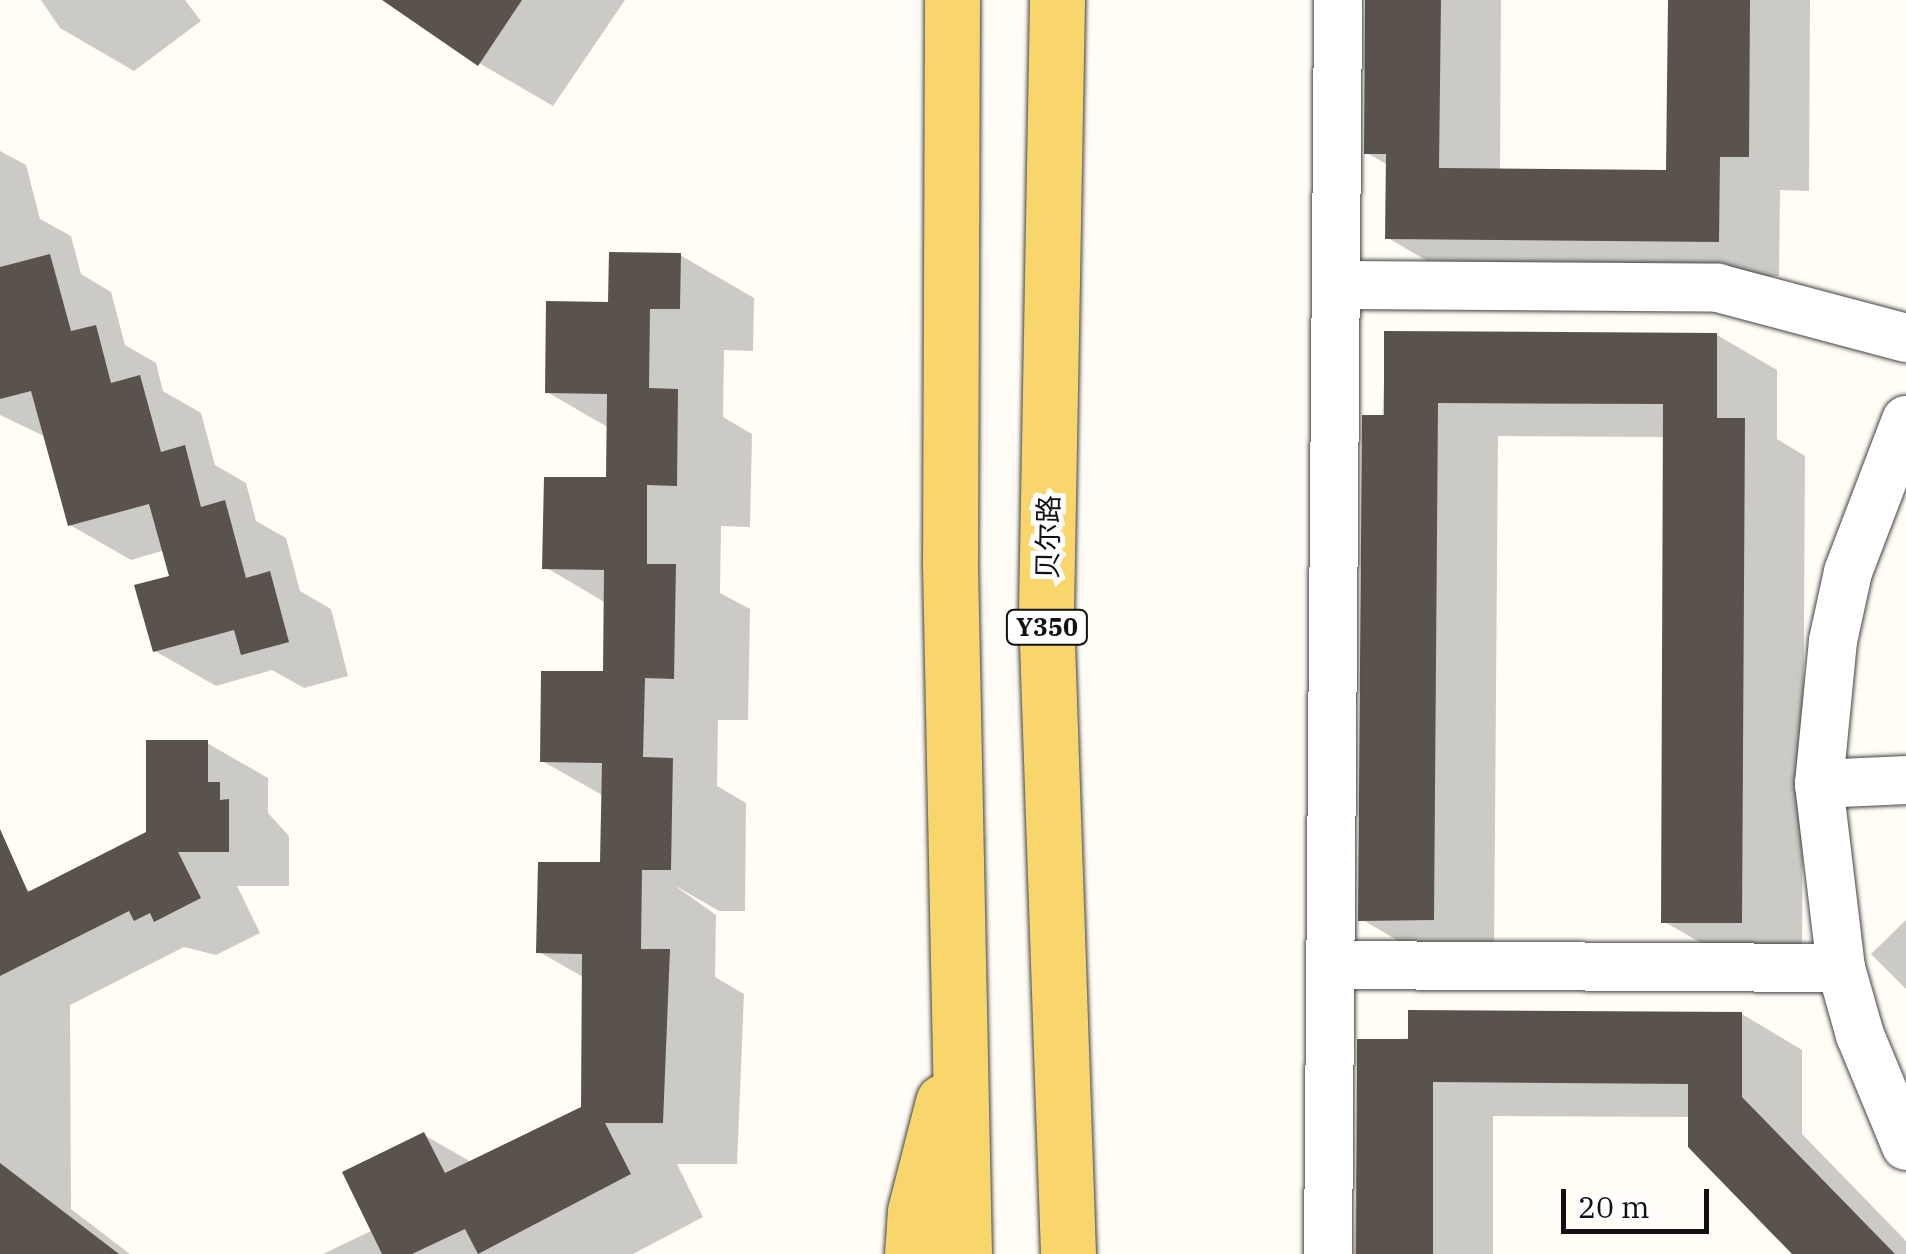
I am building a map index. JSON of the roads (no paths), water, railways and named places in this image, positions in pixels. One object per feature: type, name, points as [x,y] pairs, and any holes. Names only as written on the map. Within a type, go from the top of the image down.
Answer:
[{"type":"main road","points":[[952,0],[950,564],[964,1254]]},
{"type":"main road","name":"贝尔路","points":[[1057,0],[1046,614],[1068,1254]]},
{"type":"main road","points":[[912,1254],[916,1212],[960,1036]]},
{"type":"street","points":[[1328,1254],[1338,0]]},
{"type":"street","points":[[1336,285],[1718,288],[1906,338]]},
{"type":"street","points":[[1906,420],[1848,572],[1828,676],[1820,784],[1842,968],[1860,1035],[1906,1146]]},
{"type":"street","points":[[1820,784],[1906,780]]},
{"type":"street","points":[[1330,965],[1842,968]]}]
